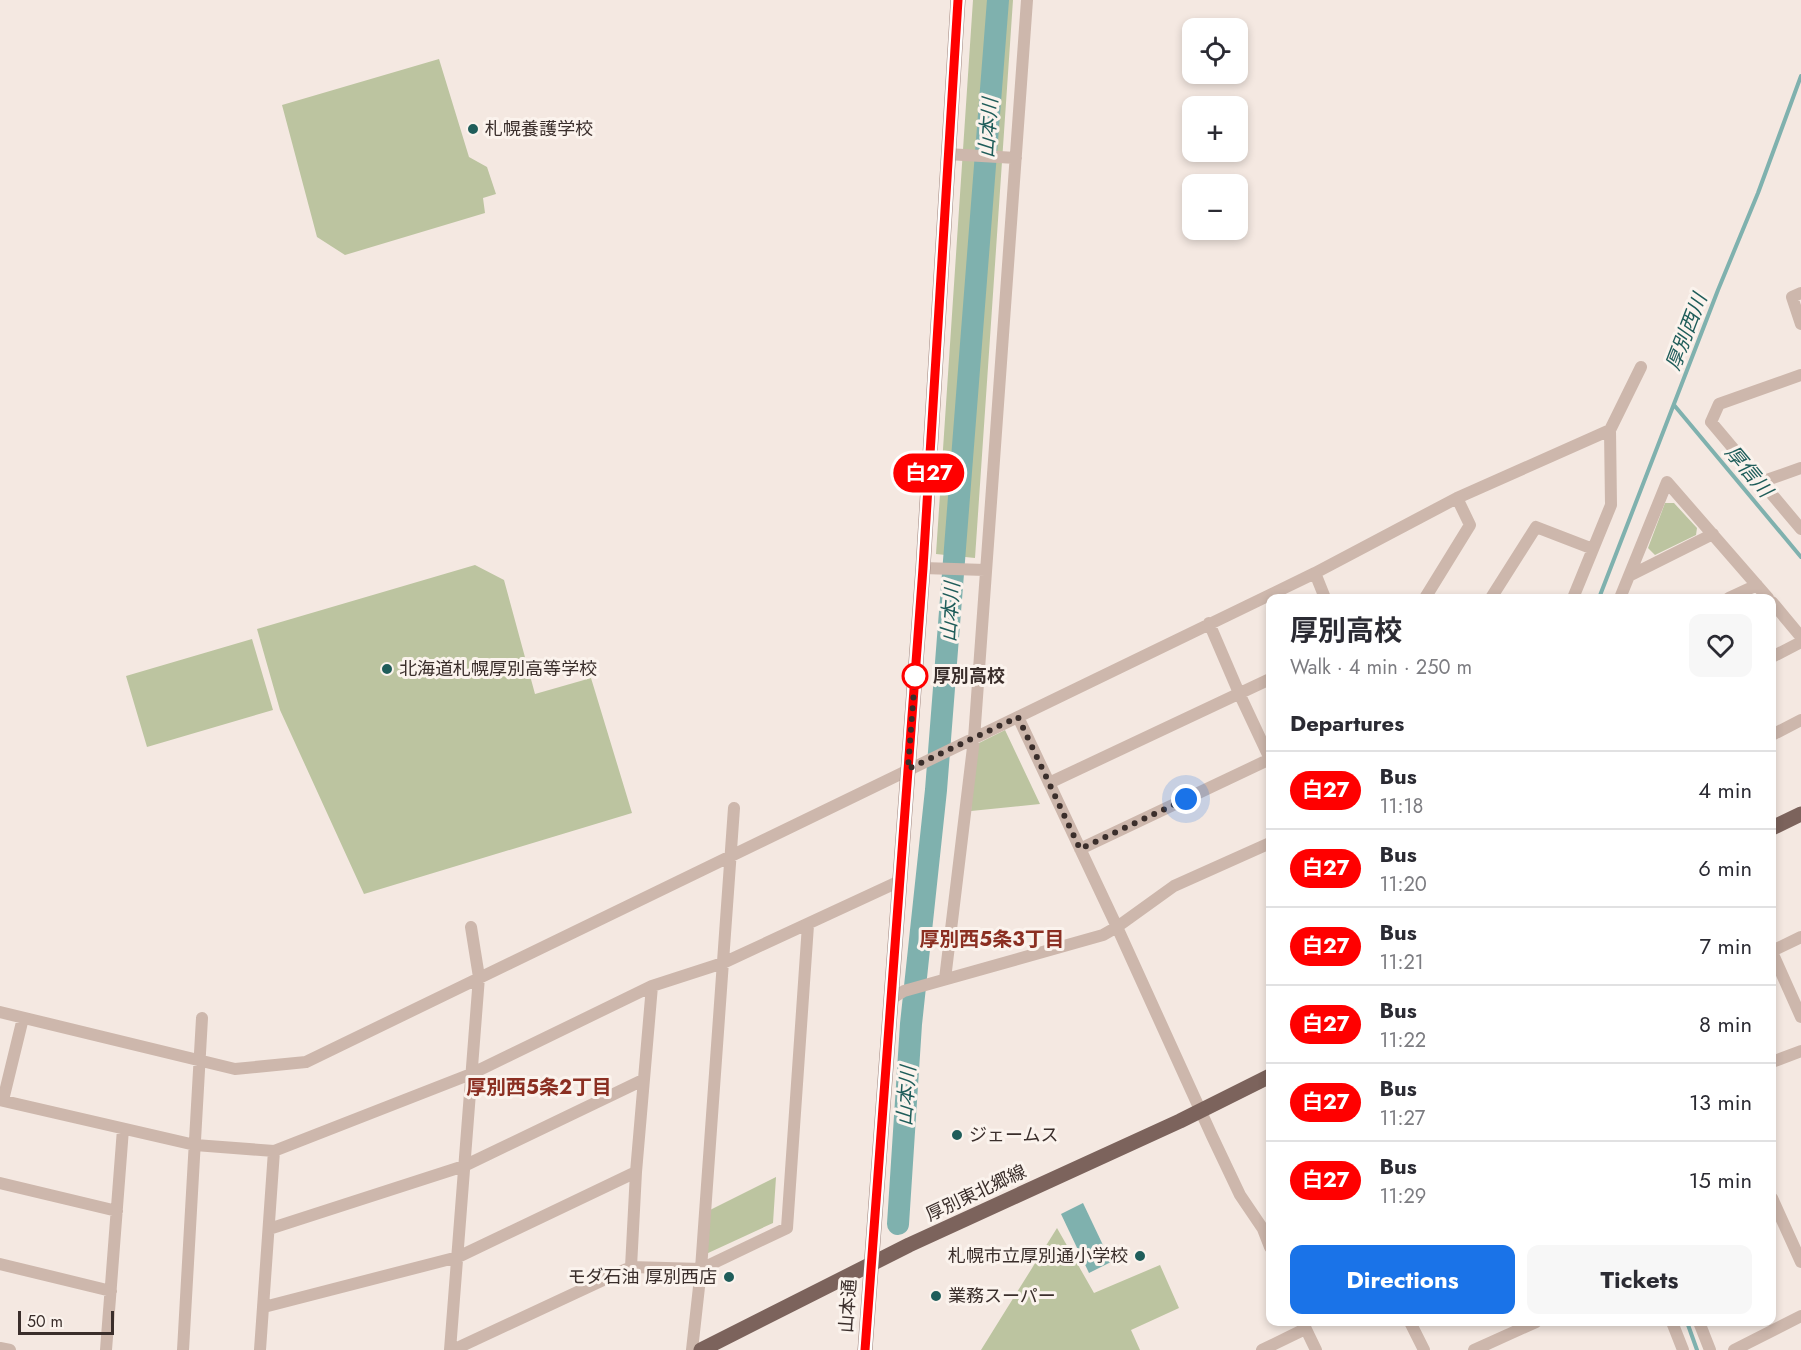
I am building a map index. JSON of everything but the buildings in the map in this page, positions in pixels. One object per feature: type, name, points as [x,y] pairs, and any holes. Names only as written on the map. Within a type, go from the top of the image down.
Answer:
[{"type":"main road","points":[[1776,826],[1801,814]]},
{"type":"main road","name":"厚別東北郷線","points":[[701,1350],[909,1245],[1200,1111],[1266,1078]]},
{"type":"street","name":"山本通","points":[[865,1350],[870,1265],[898,995],[900,881],[923,568],[958,0]]},
{"type":"street","points":[[945,979],[970,741],[979,570],[1011,158],[1027,0]]},
{"type":"street","points":[[947,154],[1011,158]]},
{"type":"street","points":[[1801,293],[1792,297],[1801,324]]},
{"type":"street","points":[[1575,594],[1611,505],[1610,430],[1641,367]]},
{"type":"street","points":[[1801,375],[1719,404],[1711,422],[1801,528]]},
{"type":"street","points":[[1270,594],[1457,498],[1610,430]]},
{"type":"street","points":[[1761,482],[1801,468]]},
{"type":"street","points":[[1622,594],[1666,482],[1765,594]]},
{"type":"street","points":[[1427,594],[1470,525],[1457,498]]},
{"type":"street","points":[[1494,594],[1536,527],[1593,549]]},
{"type":"street","points":[[1629,576],[1713,534]]},
{"type":"street","points":[[923,568],[979,570]]},
{"type":"street","points":[[1315,573],[1323,594]]},
{"type":"street","points":[[1738,594],[1757,585]]},
{"type":"street","points":[[0,1012],[235,1069],[306,1062],[1266,596]]},
{"type":"street","points":[[1776,607],[1801,637]]},
{"type":"street","points":[[1209,623],[1266,750]]},
{"type":"street","points":[[1776,655],[1801,642]]},
{"type":"street","points":[[1049,783],[1266,681]]},
{"type":"street","points":[[1018,717],[1240,1195],[1266,1226]]},
{"type":"street","points":[[1776,733],[1801,720]]},
{"type":"street","points":[[1080,849],[1266,761]]},
{"type":"street","points":[[692,1350],[701,1269],[734,808]]},
{"type":"street","points":[[898,995],[945,979],[1103,935],[1174,886],[1266,845]]},
{"type":"street","points":[[23,1018],[2,1100],[195,1145],[274,1150],[471,1074],[652,986],[723,963],[900,881]]},
{"type":"street","points":[[471,927],[479,977],[452,1350],[631,1267],[701,1269],[787,1228],[808,925]]},
{"type":"street","points":[[1776,950],[1801,937]]},
{"type":"street","points":[[1776,961],[1801,1017]]},
{"type":"street","points":[[631,1267],[636,1172],[652,986]]},
{"type":"street","points":[[183,1350],[202,1018]]},
{"type":"street","points":[[1776,1060],[1801,1051]]},
{"type":"street","points":[[269,1229],[464,1166],[643,1080]]},
{"type":"street","points":[[106,1350],[123,1129]]},
{"type":"street","points":[[260,1350],[274,1150]]},
{"type":"street","points":[[264,1307],[458,1257],[636,1172]]},
{"type":"street","points":[[0,1183],[117,1211]]},
{"type":"street","points":[[1776,1207],[1801,1262]]},
{"type":"street","points":[[0,1264],[111,1291]]},
{"type":"street","points":[[1734,1350],[1801,1316]]},
{"type":"street","points":[[1262,1350],[1302,1326]]},
{"type":"street","points":[[1304,1326],[1316,1350]]},
{"type":"street","points":[[1412,1326],[1424,1350]]},
{"type":"street","points":[[1474,1350],[1519,1326]]},
{"type":"street","points":[[1674,1326],[1683,1350]]},
{"type":"street","points":[[1701,1326],[1710,1350]]},
{"type":"street","points":[[0,1348],[10,1350]]},
{"type":"green space","points":[[973,0],[1013,0],[975,558],[936,554]]},
{"type":"green space","points":[[439,59],[469,157],[487,167],[496,194],[483,198],[485,213],[345,255],[317,237],[282,105]]},
{"type":"green space","points":[[1665,503],[1674,503],[1697,528],[1696,535],[1655,555],[1648,548]]},
{"type":"green space","points":[[475,565],[504,580],[535,694],[591,678],[632,813],[364,894],[280,710],[257,629]]},
{"type":"green space","points":[[252,639],[273,710],[147,747],[126,676]]},
{"type":"green space","points":[[1005,730],[1040,804],[971,811],[975,745]]},
{"type":"green space","points":[[776,1177],[773,1223],[706,1254],[708,1211]]},
{"type":"green space","points":[[1057,1228],[1094,1293],[1160,1265],[1179,1308],[1131,1330],[1140,1350],[981,1350]]},
{"type":"water","points":[[1083,1203],[1111,1262],[1089,1273],[1061,1214]]},
{"type":"waterway","name":"山本川","points":[[898,1224],[911,1024],[936,790],[998,0]]},
{"type":"waterway","name":"厚別西川","points":[[1601,594],[1758,193],[1801,76]]},
{"type":"waterway","name":"厚信川","points":[[1674,405],[1801,557]]},
{"type":"waterway","name":"厚別西川","points":[[1688,1326],[1697,1350]]},
{"type":"bus line","name":"白27","points":[[865,1350],[923,568],[958,0]]},
{"type":"place","name":"札幌養護学校","points":[[473,129]]},
{"type":"place","name":"北海道札幌厚別高等学校","points":[[387,669]]},
{"type":"place","name":"厚別高校","points":[[915,676]]},
{"type":"place","name":"ジェームス","points":[[957,1135]]},
{"type":"place","name":"札幌市立厚別通小学校","points":[[1140,1256]]},
{"type":"place","name":"モダ石油 厚別西店","points":[[729,1277]]},
{"type":"place","name":"業務スーパー","points":[[936,1296]]},
{"type":"district","name":"厚別西5条3丁目","points":[[992,939]]},
{"type":"district","name":"厚別西5条2丁目","points":[[539,1087]]},
{"type":"route","points":[[915,676],[908,769],[1018,717],[1080,849],[1186,799]]}]
